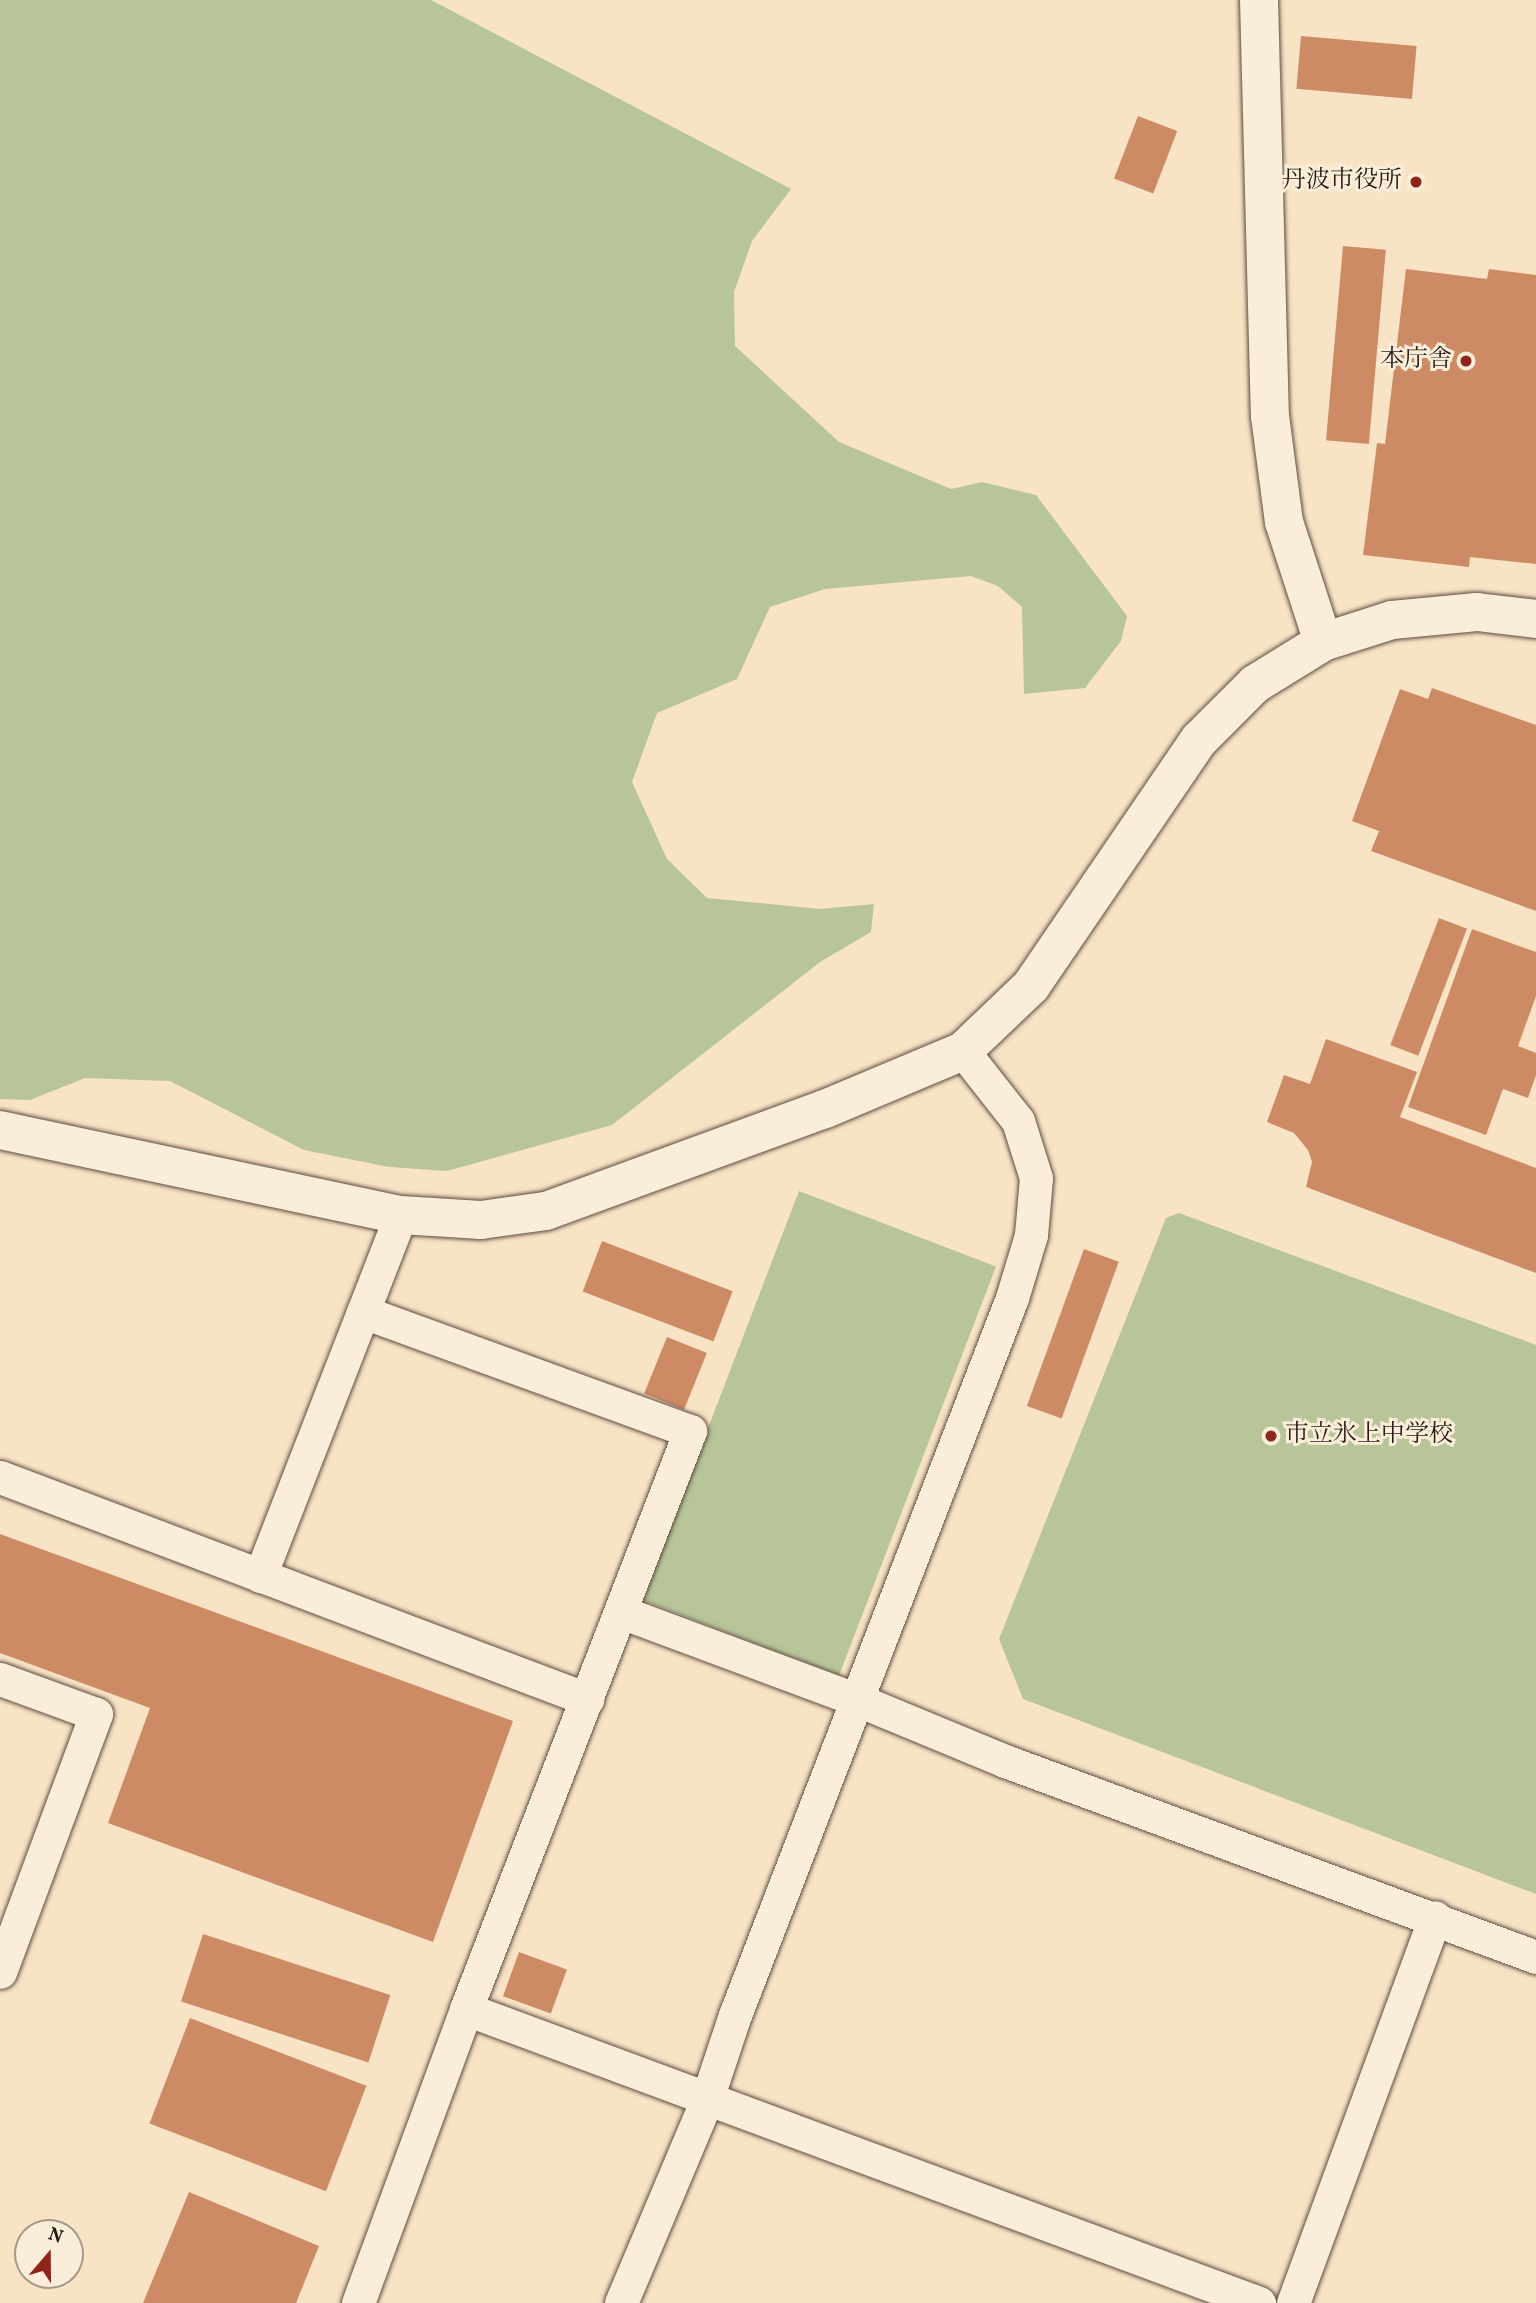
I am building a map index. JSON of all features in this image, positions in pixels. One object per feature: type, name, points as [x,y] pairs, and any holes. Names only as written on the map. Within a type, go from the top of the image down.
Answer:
[{"type":"street","points":[[1259,0],[1270,416],[1284,522],[1323,642]]},
{"type":"street","points":[[0,1130],[401,1215],[481,1220],[546,1211],[825,1109],[962,1051],[1031,986],[1199,740],[1255,684],[1323,642],[1392,620],[1477,612],[1536,619]]},
{"type":"street","points":[[621,2303],[707,2099],[736,2015],[1012,1298],[1031,1235],[1036,1178],[1018,1122],[962,1051]]},
{"type":"street","points":[[260,1576],[401,1215]]},
{"type":"street","points":[[358,2303],[466,2009],[690,1431],[363,1312]]},
{"type":"street","points":[[0,1478],[587,1699]]},
{"type":"street","points":[[621,1612],[858,1700],[1005,1761],[1436,1917],[1536,1957]]},
{"type":"street","points":[[0,1679],[96,1714],[0,1972]]},
{"type":"street","points":[[1293,2303],[1436,1917]]},
{"type":"street","points":[[466,2009],[1259,2303]]},
{"type":"green space","points":[[0,0],[431,0],[791,189],[752,241],[734,292],[735,346],[839,442],[951,489],[982,482],[1036,495],[1127,616],[1121,641],[1085,688],[1024,694],[1022,607],[998,586],[971,576],[825,589],[770,607],[737,679],[657,713],[632,782],[667,859],[707,898],[820,909],[874,904],[871,932],[820,962],[612,1125],[447,1171],[389,1167],[304,1150],[170,1081],[85,1078],[30,1100],[0,1099]]},
{"type":"green space","points":[[799,1191],[996,1267],[839,1676],[642,1600]]},
{"type":"green space","points":[[1179,1213],[1536,1345],[1536,1894],[1023,1699],[999,1639],[1166,1218]]},
{"type":"building","points":[[1301,36],[1417,46],[1412,99],[1296,89]]},
{"type":"building","points":[[1138,116],[1177,131],[1153,194],[1114,179]]},
{"type":"building","points":[[1343,246],[1386,250],[1369,444],[1326,440]]},
{"type":"building","name":"本庁舎","points":[[1406,269],[1487,279],[1489,269],[1536,275],[1536,564],[1470,557],[1469,567],[1363,555],[1377,443],[1385,444]]},
{"type":"building","points":[[1432,688],[1536,725],[1536,911],[1371,851],[1379,831],[1352,821],[1400,689],[1428,699]]},
{"type":"building","points":[[1439,918],[1467,929],[1418,1056],[1390,1045]]},
{"type":"building","points":[[1472,929],[1536,952],[1536,996],[1518,1046],[1536,1053],[1536,1075],[1528,1098],[1503,1089],[1486,1135],[1408,1107]]},
{"type":"building","points":[[1326,1039],[1417,1072],[1400,1117],[1536,1168],[1536,1273],[1306,1187],[1312,1162],[1308,1150],[1294,1133],[1267,1122],[1284,1075],[1310,1084]]},
{"type":"building","points":[[602,1241],[733,1291],[713,1342],[583,1291]]},
{"type":"building","points":[[1084,1249],[1119,1262],[1062,1419],[1027,1406]]},
{"type":"building","points":[[667,1337],[707,1353],[684,1410],[644,1394]]},
{"type":"building","points":[[0,1534],[513,1721],[433,1942],[108,1823],[150,1708],[0,1653]]},
{"type":"building","points":[[203,1934],[390,1995],[368,2062],[181,2002]]},
{"type":"building","points":[[519,1952],[567,1969],[551,2014],[503,1996]]},
{"type":"building","points":[[190,2018],[366,2086],[326,2191],[150,2123]]},
{"type":"building","points":[[189,2192],[319,2246],[296,2303],[143,2303]]},
{"type":"place","name":"丹波市役所","points":[[1416,182]]},
{"type":"place","name":"本庁舎","points":[[1466,361]]},
{"type":"place","name":"市立氷上中学校","points":[[1271,1436]]}]
